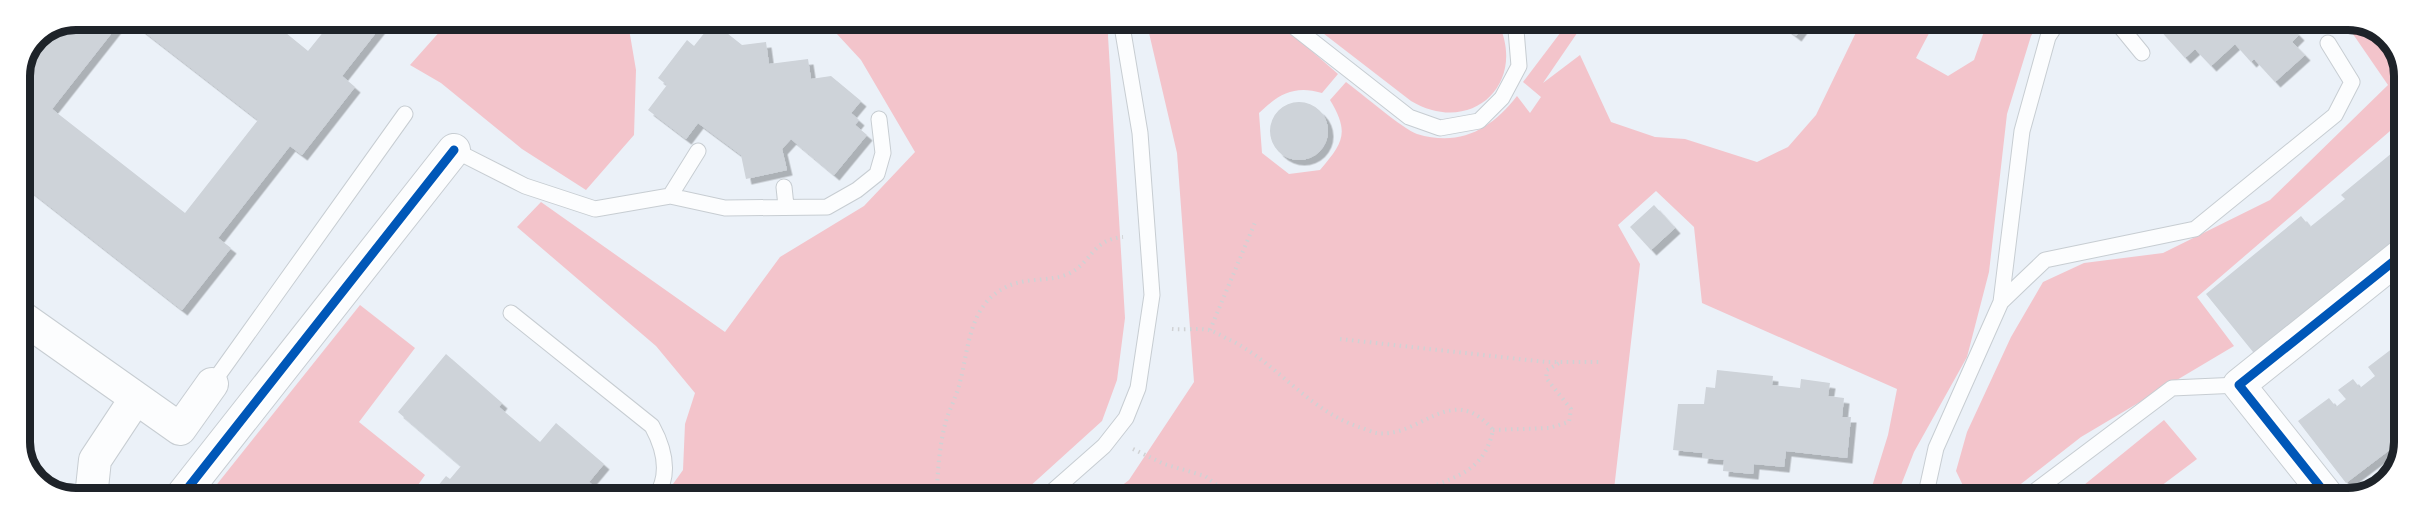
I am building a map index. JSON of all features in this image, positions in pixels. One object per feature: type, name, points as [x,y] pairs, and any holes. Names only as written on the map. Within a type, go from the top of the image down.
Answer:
[{"type":"street","points":[[188,488],[454,150]]},
{"type":"street","points":[[2321,488],[2239,385],[2394,261]]},
{"type":"street","points":[[30,323],[180,429],[212,384]]},
{"type":"street","points":[[92,488],[95,460],[136,398]]},
{"type":"lane","points":[[1056,488],[1104,446],[1126,418],[1138,388],[1148,328],[1152,295],[1140,133],[1123,30]]},
{"type":"lane","points":[[1298,30],[1409,117],[1440,128],[1479,121],[1502,98],[1519,66],[1516,30]]},
{"type":"lane","points":[[1927,488],[1936,448],[2001,303],[2022,131],[2048,36],[2052,30]]},
{"type":"lane","points":[[2123,30],[2142,53]]},
{"type":"lane","points":[[2001,303],[2045,260],[2195,229],[2336,115],[2352,82],[2328,43]]},
{"type":"lane","points":[[212,384],[405,114]]},
{"type":"lane","points":[[454,150],[525,186],[595,208],[670,196],[725,208],[827,207],[877,174],[883,153],[879,119]]},
{"type":"lane","points":[[670,196],[698,151]]},
{"type":"lane","points":[[784,187],[786,206]]},
{"type":"lane","points":[[511,313],[652,426],[663,445],[665,466],[661,488]]},
{"type":"lane","points":[[2039,488],[2172,388],[2239,385]]},
{"type":"path","points":[[1210,330],[1256,220]]},
{"type":"path","points":[[937,488],[945,422],[960,384],[975,319],[986,302],[1005,287],[1025,280],[1064,276],[1077,270],[1099,243],[1110,238],[1148,235]]},
{"type":"path","points":[[1148,328],[1210,330],[1249,349],[1322,410],[1377,433],[1400,430],[1440,411],[1463,409],[1482,417],[1493,430]]},
{"type":"path","points":[[1340,339],[1559,362],[1599,362]]},
{"type":"path","points":[[1493,430],[1549,428],[1569,422],[1571,409],[1546,378],[1547,370],[1559,362]]},
{"type":"path","points":[[1432,488],[1460,476],[1484,456],[1493,430]]},
{"type":"path","points":[[1126,445],[1164,464],[1205,476],[1221,488]]},
{"type":"shaded area","points":[[441,30],[629,30],[636,70],[634,135],[586,190],[522,149],[441,83],[410,65]]},
{"type":"shaded area","points":[[833,30],[1108,30],[1125,318],[1117,380],[1102,421],[1028,488],[670,488],[683,470],[685,424],[695,393],[656,346],[517,227],[541,202],[725,332],[780,257],[864,206],[915,152],[861,60]]},
{"type":"shaded area","points":[[1148,30],[1287,30],[1338,74],[1322,93],[1303,90],[1288,93],[1280,96],[1259,113],[1262,153],[1289,174],[1320,170],[1339,145],[1342,130],[1330,100],[1346,82],[1411,131],[1433,137],[1448,138],[1474,132],[1497,118],[1517,96],[1530,113],[1541,97],[1523,82],[1562,30],[1579,30],[1543,83],[1580,55],[1611,122],[1655,137],[1685,139],[1757,162],[1788,147],[1816,115],[1857,30],[1931,30],[1916,58],[1948,76],[1974,60],[1984,30],[2035,30],[2007,114],[1989,272],[1967,357],[1914,452],[1900,488],[1872,488],[1888,435],[1897,389],[1702,303],[1694,227],[1656,191],[1618,225],[1640,264],[1614,488],[1119,488],[1129,480],[1194,382],[1177,153]]},
{"type":"shaded area","points":[[1319,30],[1500,30],[1505,43],[1506,64],[1500,83],[1489,98],[1473,108],[1455,112],[1434,110],[1411,101]]},
{"type":"shaded area","points":[[2350,30],[2366,33],[2376,39],[2391,58],[2394,73],[2394,128],[2197,297],[2234,346],[2081,437],[2016,488],[1964,488],[1956,471],[1967,432],[2011,337],[2043,282],[2084,263],[2163,253],[2270,200],[2388,85]]},
{"type":"shaded area","points":[[360,305],[415,348],[359,422],[425,475],[416,488],[214,488]]},
{"type":"shaded area","points":[[2164,420],[2197,459],[2158,488],[2080,488]]},
{"type":"building","points":[[76,30],[114,30],[52,109],[185,213],[258,120],[142,30],[282,30],[308,51],[325,30],[378,30],[342,76],[355,87],[302,155],[290,146],[218,238],[231,248],[182,310],[30,191],[30,76],[33,58],[38,50],[43,43],[58,33]]},
{"type":"building","points":[[707,30],[723,30],[742,45],[766,42],[769,64],[808,59],[811,79],[831,76],[861,101],[851,113],[859,120],[855,125],[867,135],[834,175],[791,139],[782,149],[787,170],[746,179],[741,155],[698,123],[686,139],[648,110],[667,85],[658,78],[687,40],[694,46]]},
{"type":"building","points":[[1788,30],[1800,30],[1796,36]]},
{"type":"building","points":[[2160,30],[2294,30],[2299,35],[2292,42],[2305,55],[2275,82],[2254,59],[2251,62],[2235,44],[2211,66],[2195,49],[2185,58]]},
{"type":"building","points":[[1299,102],[1315,107],[1323,115],[1328,131],[1323,147],[1315,155],[1299,160],[1283,155],[1275,147],[1270,131],[1275,115],[1283,107]]},
{"type":"building","points":[[2394,151],[2394,246],[2258,358],[2206,294],[2301,216],[2310,227],[2345,199],[2341,195]]},
{"type":"building","points":[[1654,205],[1675,228],[1651,250],[1630,227]]},
{"type":"building","points":[[2393,348],[2393,447],[2346,483],[2298,421],[2329,398],[2336,407],[2346,399],[2338,390],[2353,379],[2360,388],[2375,376],[2368,367]]},
{"type":"building","points":[[446,354],[502,403],[499,407],[540,442],[556,423],[604,464],[589,482],[596,488],[436,488],[446,476],[450,479],[461,466],[398,412]]},
{"type":"building","points":[[1717,370],[1773,376],[1772,385],[1800,388],[1801,379],[1830,383],[1828,396],[1844,398],[1842,417],[1851,417],[1847,458],[1786,451],[1784,467],[1754,464],[1753,474],[1723,471],[1724,460],[1702,458],[1703,453],[1673,450],[1678,404],[1704,404],[1706,387],[1715,388]]},
{"type":"cycle path","points":[[188,488],[454,150]]},
{"type":"cycle path","points":[[2321,488],[2239,385],[2394,261]]}]
